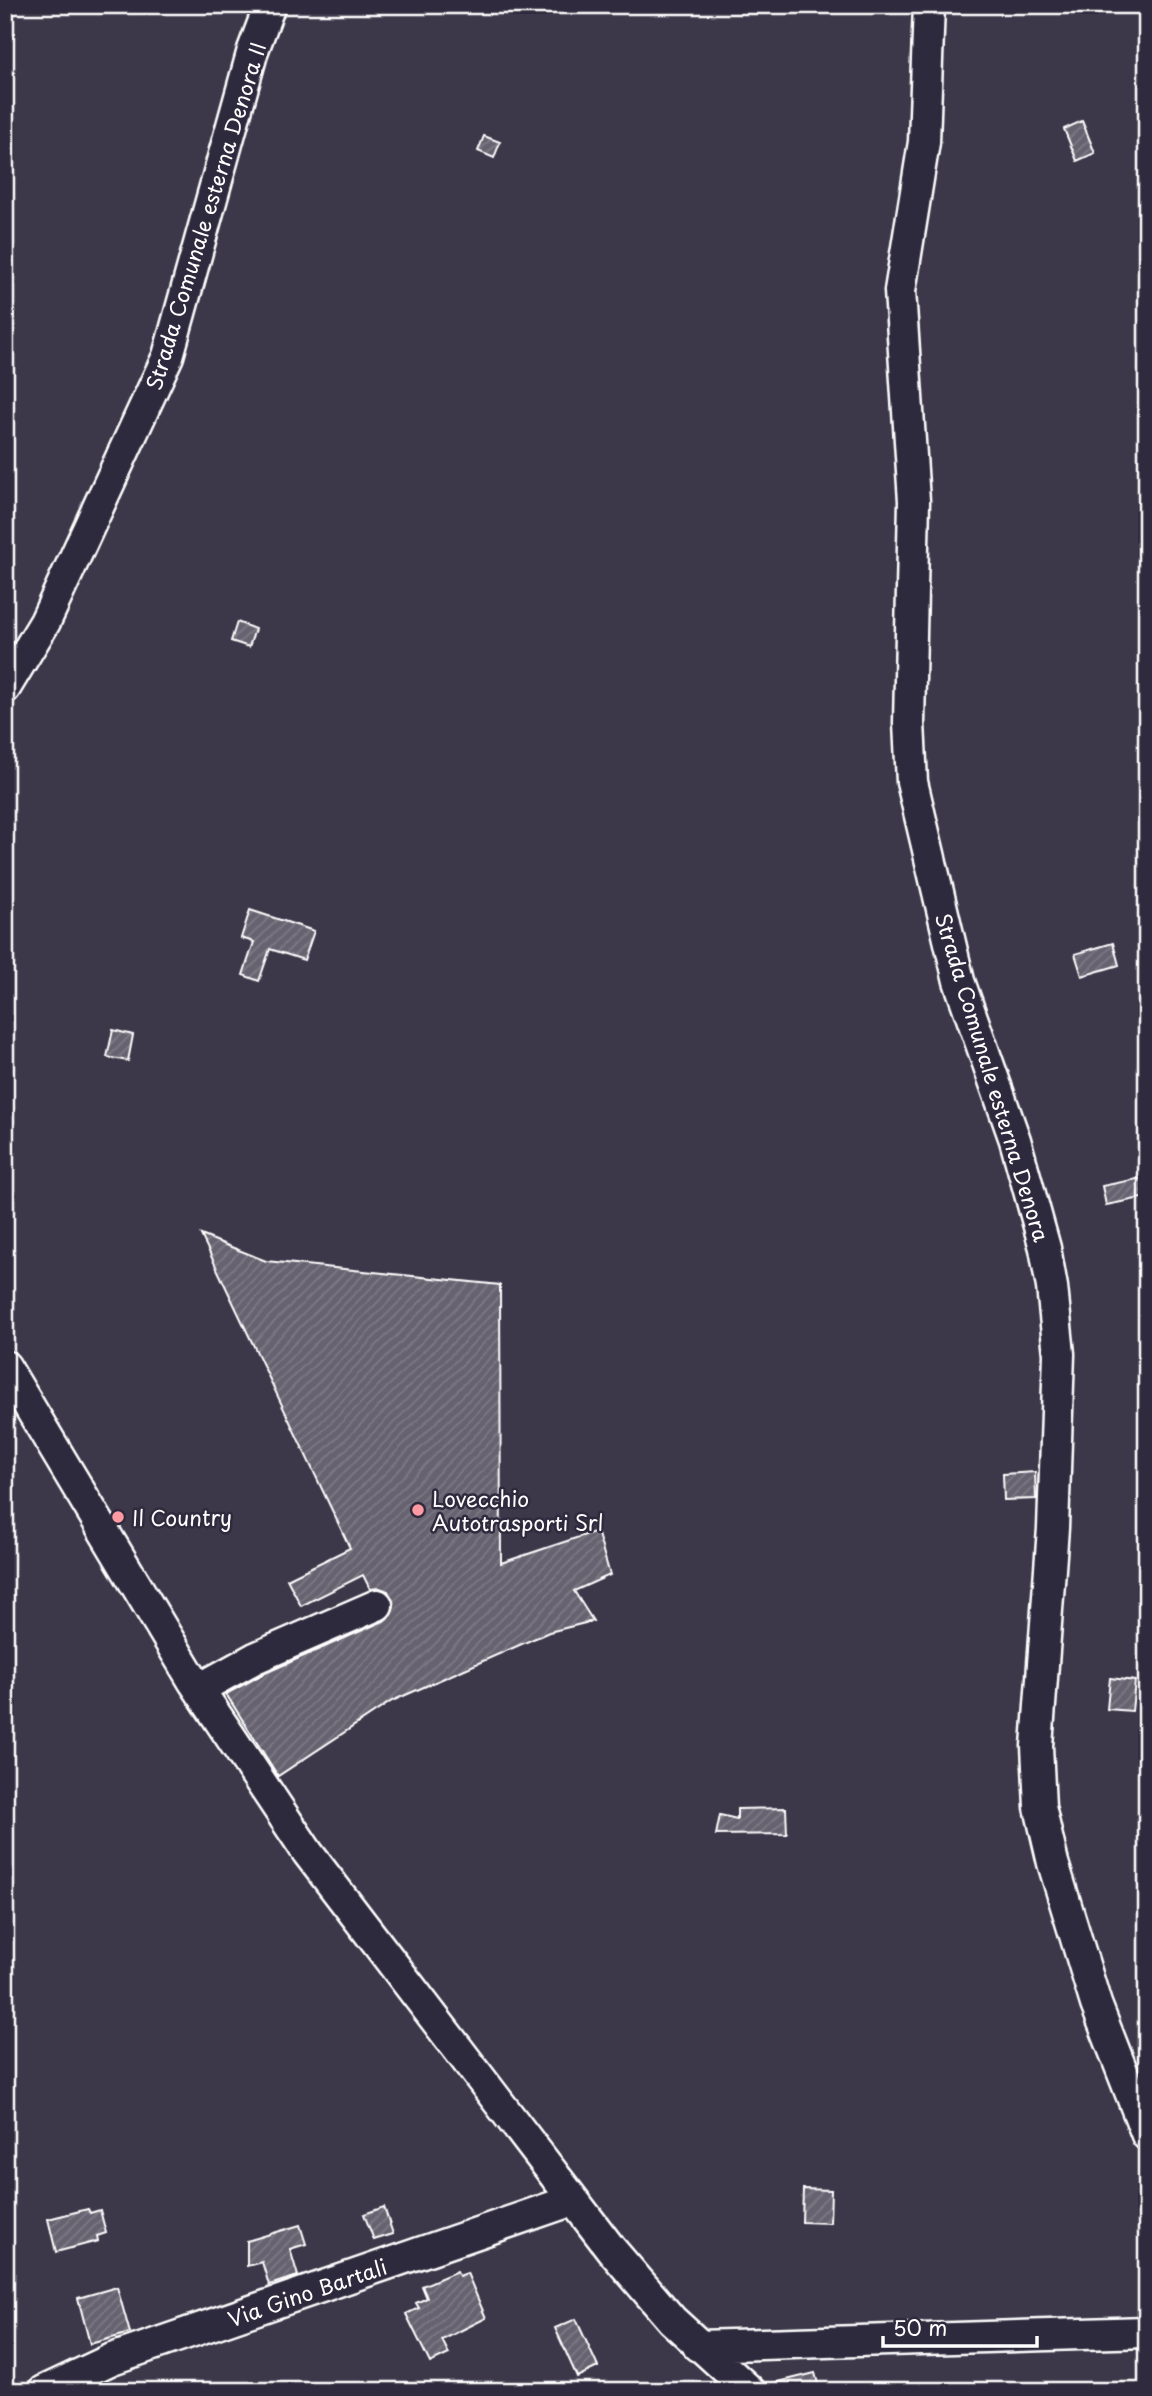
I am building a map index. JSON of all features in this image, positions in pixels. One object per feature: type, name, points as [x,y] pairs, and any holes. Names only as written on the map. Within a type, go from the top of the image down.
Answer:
[{"type":"street","name":"Strada Comunale esterna Denora II","points":[[5,688],[45,622],[168,356],[253,50],[270,5]]},
{"type":"street","name":"Strada Comunale esterna Denora","points":[[929,5],[924,142],[900,291],[914,501],[909,723],[912,782],[959,981],[1015,1140],[1045,1248],[1052,1287],[1059,1354],[1053,1528],[1037,1733],[1040,1807],[1053,1863],[1096,2004],[1147,2135]]},
{"type":"street","points":[[5,1367],[199,1689],[316,1864],[573,2200],[672,2320],[750,2391]]},
{"type":"street","points":[[199,1689],[255,1658],[376,1605]]},
{"type":"street","name":"Via Gino Bartali","points":[[44,2391],[112,2359],[573,2200]]},
{"type":"street","points":[[698,2346],[1147,2332]]},
{"type":"building","points":[[1082,121],[1095,153],[1077,161],[1064,129]]},
{"type":"building","points":[[484,136],[500,142],[494,158],[478,151]]},
{"type":"building","points":[[237,622],[255,629],[249,647],[231,641]]},
{"type":"building","points":[[250,910],[314,931],[304,960],[270,949],[259,981],[243,975],[254,942],[241,938]]},
{"type":"building","points":[[1113,943],[1119,965],[1082,976],[1075,954]]},
{"type":"building","points":[[113,1030],[133,1035],[128,1061],[107,1057]]},
{"type":"building","points":[[1147,1177],[1147,1197],[1106,1205],[1102,1186]]},
{"type":"building","points":[[201,1235],[266,1261],[500,1285],[501,1563],[597,1531],[610,1575],[574,1591],[593,1621],[549,1632],[392,1701],[278,1776],[226,1694],[263,1674],[384,1621],[391,1615],[394,1606],[388,1591],[370,1589],[363,1575],[301,1606],[287,1579],[350,1548]]},
{"type":"building","points":[[1035,1472],[1036,1499],[1004,1500],[1003,1474]]},
{"type":"building","points":[[1110,1678],[1135,1681],[1132,1711],[1107,1709]]},
{"type":"building","points":[[786,1808],[787,1834],[716,1835],[720,1815],[737,1819],[737,1809]]},
{"type":"building","points":[[803,2189],[831,2190],[830,2223],[802,2222]]},
{"type":"building","points":[[384,2207],[393,2234],[374,2240],[364,2214]]},
{"type":"building","points":[[88,2209],[90,2213],[100,2210],[106,2233],[97,2236],[98,2241],[56,2252],[48,2219]]},
{"type":"building","points":[[300,2225],[306,2244],[290,2249],[298,2276],[269,2285],[262,2262],[247,2266],[247,2241]]},
{"type":"building","points":[[457,2271],[459,2276],[467,2273],[486,2318],[442,2340],[449,2354],[430,2363],[406,2314],[419,2308],[416,2303],[427,2298],[422,2286]]},
{"type":"building","points":[[117,2287],[130,2333],[90,2344],[78,2298]]},
{"type":"building","points":[[576,2319],[598,2367],[577,2377],[555,2328]]},
{"type":"building","points":[[815,2373],[820,2391],[767,2391],[766,2385]]},
{"type":"place","name":"Lovecchio Autotrasporti Srl","points":[[418,1510]]},
{"type":"place","name":"Il Country","points":[[118,1517]]}]
